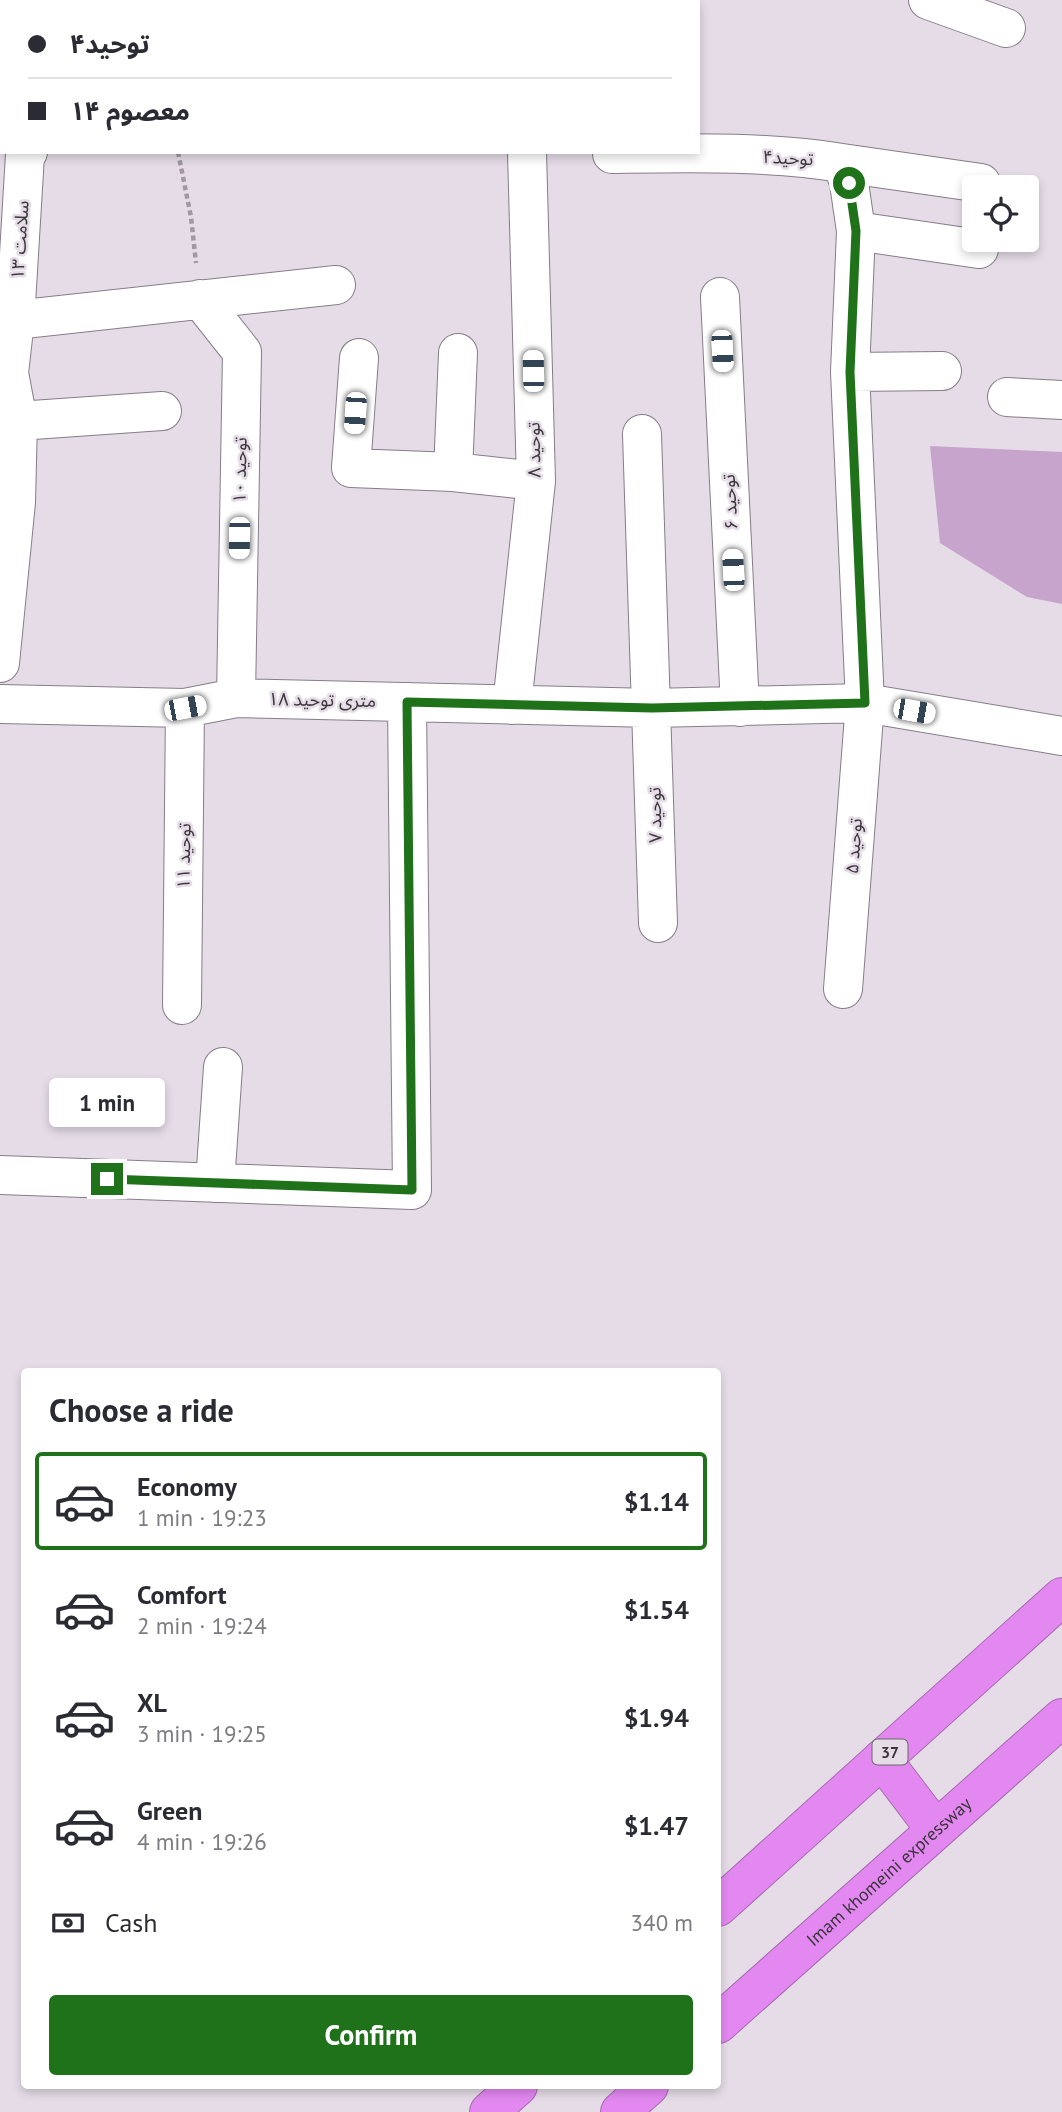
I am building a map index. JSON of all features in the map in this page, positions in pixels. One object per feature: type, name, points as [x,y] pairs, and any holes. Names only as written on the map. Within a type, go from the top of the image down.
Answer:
[{"type":"highway","name":"37","points":[[721,1904],[1062,1597]]},
{"type":"highway","name":"Imam khomeini expressway","points":[[721,2021],[1062,1718]]},
{"type":"highway","points":[[882,1759],[935,1829]]},
{"type":"highway","points":[[489,2112],[515,2089]]},
{"type":"highway","points":[[620,2112],[646,2089]]},
{"type":"street","points":[[928,0],[1006,28]]},
{"type":"street","name":"سلامت ۱۳","points":[[0,663],[16,502],[18,421],[4,373],[15,320],[11,192],[26,154]]},
{"type":"street","name":"توحید ۸","points":[[512,705],[536,481],[527,154]]},
{"type":"street","name":"توحید۴","points":[[697,154],[816,159],[962,180]]},
{"type":"street","points":[[842,163],[849,183],[856,231],[850,372],[865,703]]},
{"type":"street","points":[[856,231],[962,247]]},
{"type":"street","points":[[15,320],[336,285]]},
{"type":"street","name":"توحید ۶","points":[[720,296],[740,706]]},
{"type":"street","name":"توحید ۱۰","points":[[200,299],[242,352],[236,698]]},
{"type":"street","points":[[453,472],[458,353]]},
{"type":"street","points":[[359,358],[351,468],[453,472],[536,481]]},
{"type":"street","points":[[850,372],[942,371]]},
{"type":"street","points":[[1007,397],[1062,400]]},
{"type":"street","points":[[18,421],[162,411]]},
{"type":"street","name":"توحید ۷","points":[[642,434],[657,923]]},
{"type":"street","name":"۱۸ متری توحید","points":[[0,704],[185,708],[236,698],[652,708],[865,703],[1062,736]]},
{"type":"street","points":[[0,1175],[412,1190],[407,702]]},
{"type":"street","name":"توحید ۵","points":[[843,989],[865,703]]},
{"type":"street","name":"توحید ۱۱","points":[[182,1005],[185,708]]},
{"type":"street","points":[[215,1183],[223,1067]]},
{"type":"path","points":[[178,154],[191,217],[200,299]]},
{"type":"shaded area","points":[[930,446],[1062,452],[1062,604],[1027,597],[940,543]]},
{"type":"route","points":[[107,1179],[412,1190],[407,702],[652,708],[865,703],[850,372],[856,231],[849,183]]}]
